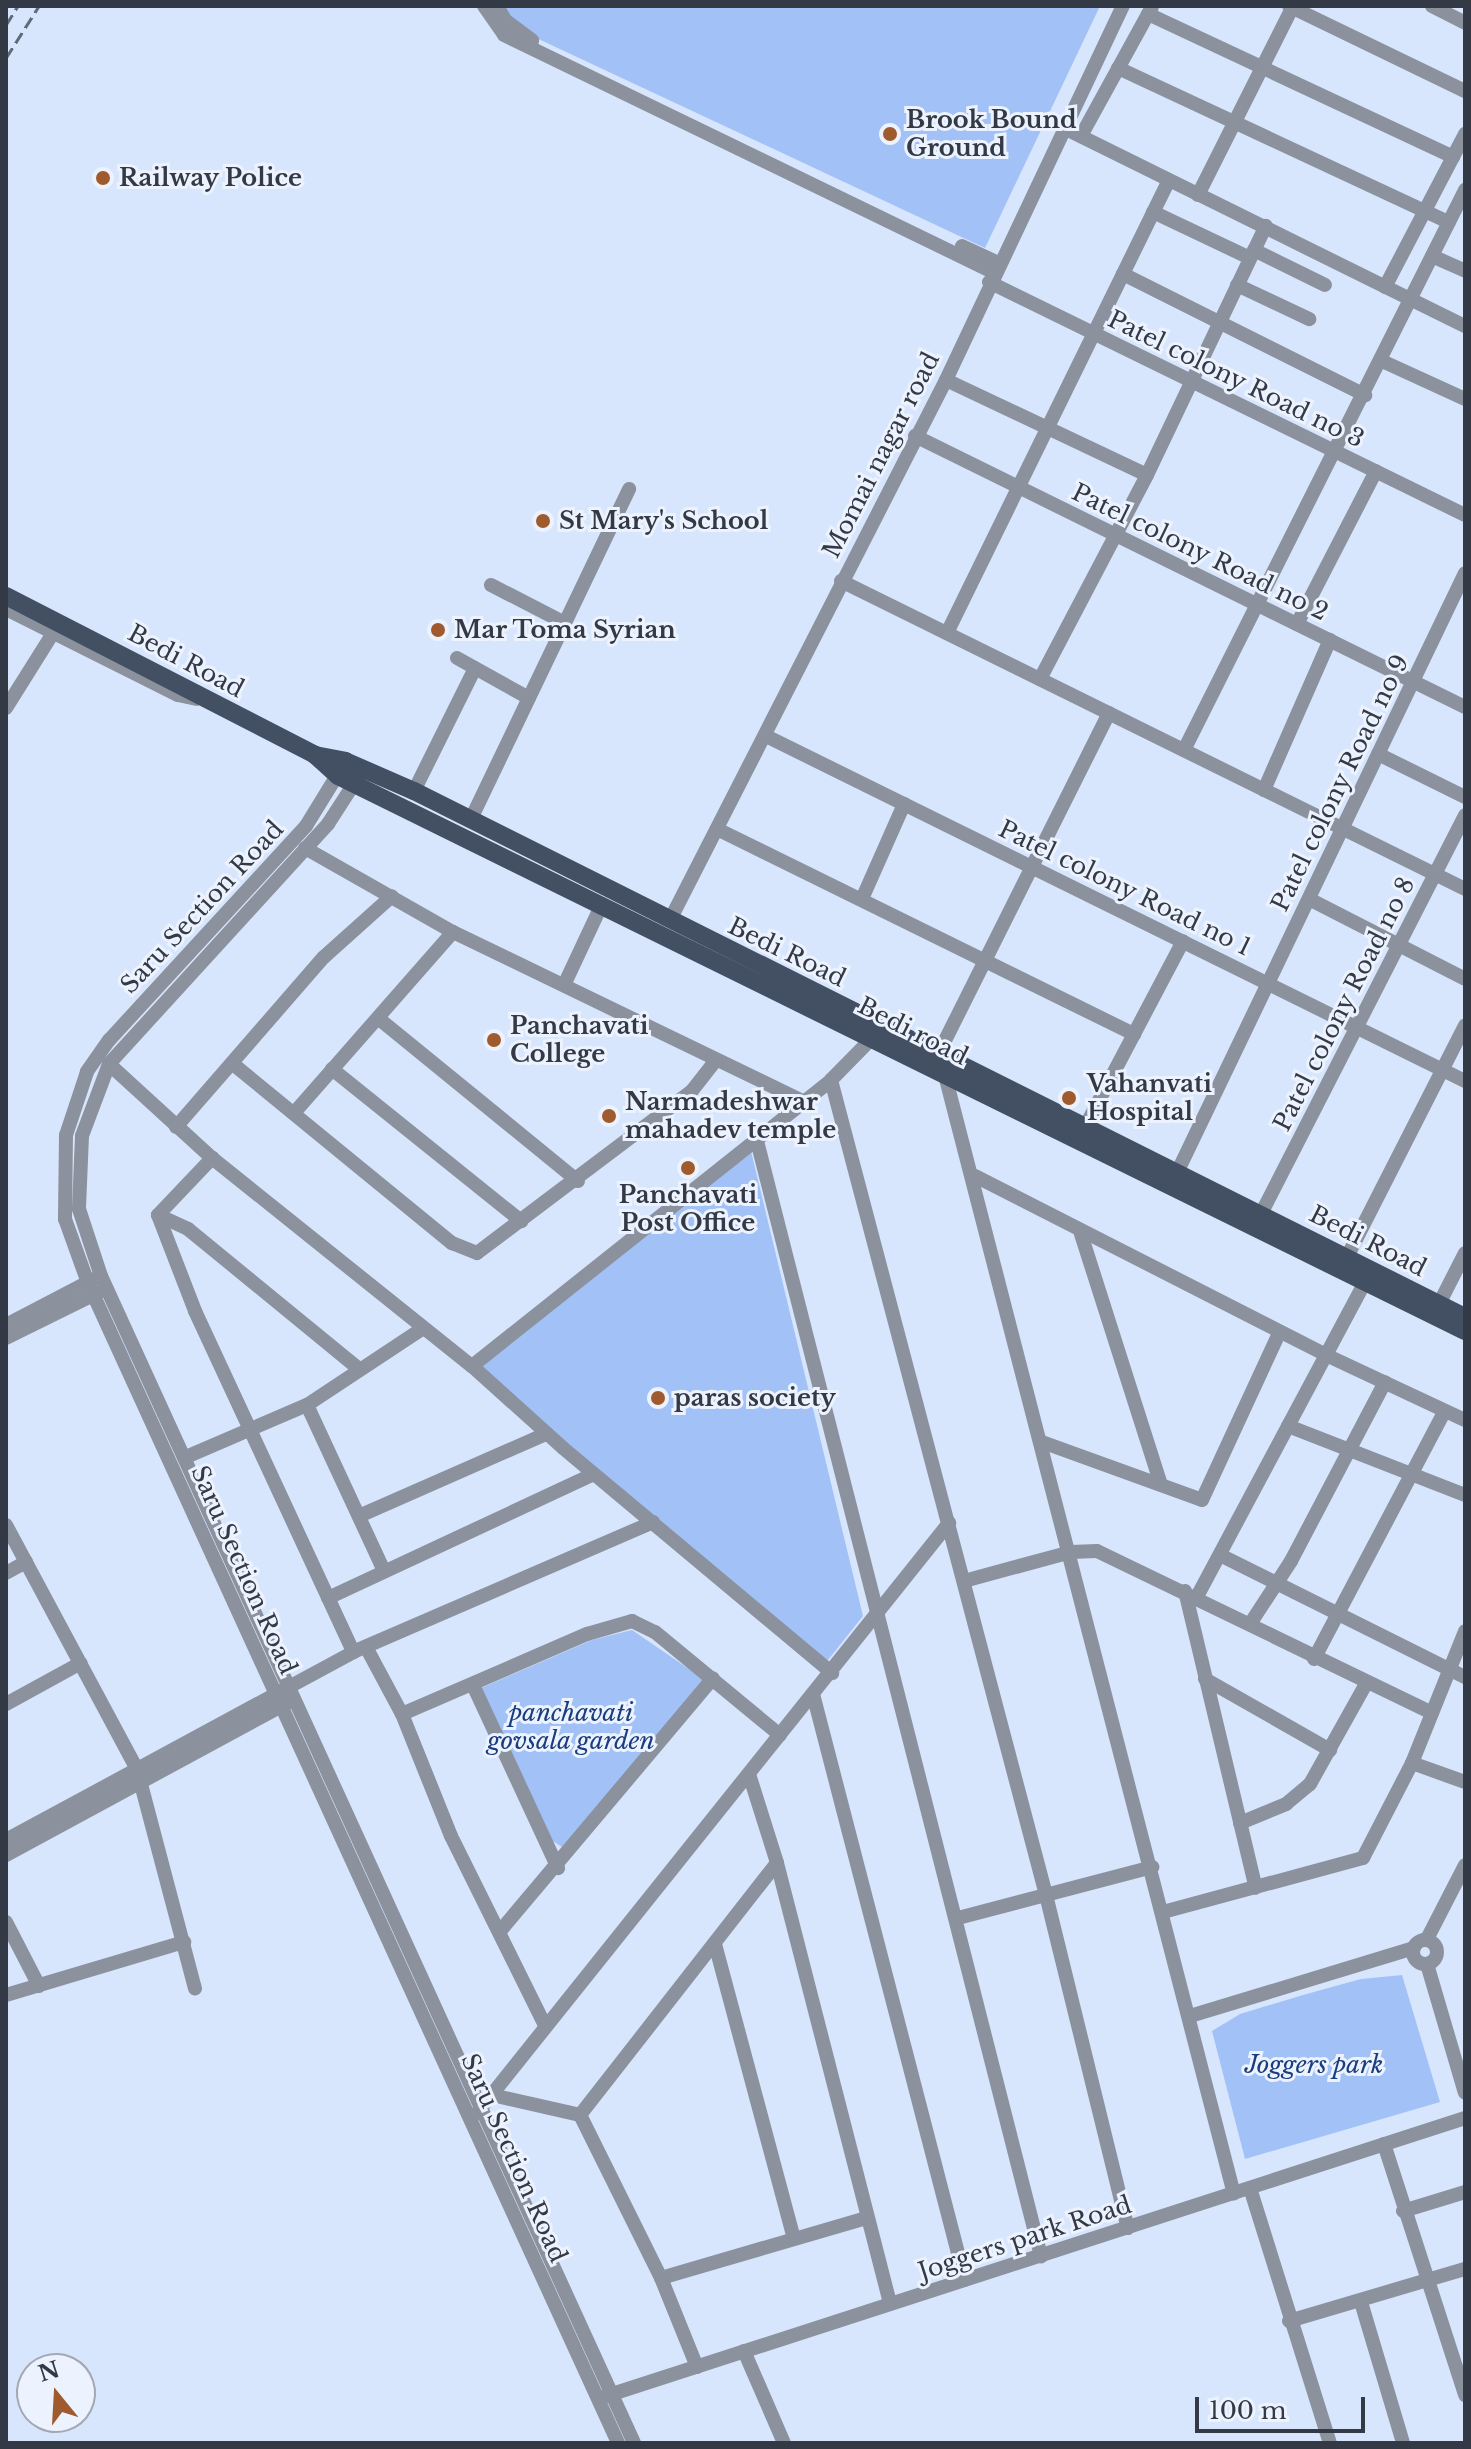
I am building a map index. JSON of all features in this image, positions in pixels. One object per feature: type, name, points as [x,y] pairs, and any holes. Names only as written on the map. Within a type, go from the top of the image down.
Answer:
[{"type":"main road","name":"Bedi Road","points":[[6,596],[350,772],[414,791],[471,819],[879,1031],[939,1052],[1085,1127],[1174,1180],[1261,1214],[1465,1317]]},
{"type":"main road","name":"Bedi road","points":[[350,772],[602,904],[879,1031],[946,1075],[1174,1180],[1365,1282],[1465,1331]]},
{"type":"street","points":[[484,6],[504,35],[993,272]]},
{"type":"street","points":[[497,6],[505,20],[535,42],[993,272]]},
{"type":"street","name":"Momai nagar road","points":[[670,920],[946,380],[993,272],[1123,6]]},
{"type":"street","points":[[1432,6],[1465,23]]},
{"type":"street","points":[[1198,195],[1291,7],[1465,91]]},
{"type":"street","points":[[1081,136],[1150,10],[1453,157]]},
{"type":"street","points":[[1118,68],[1425,211],[1456,218]]},
{"type":"street","points":[[1064,128],[1465,326]]},
{"type":"street","points":[[1385,287],[1465,134]]},
{"type":"street","points":[[947,633],[1021,488],[1169,180]]},
{"type":"street","points":[[1184,750],[1365,395],[1432,256],[1456,218],[1465,190]]},
{"type":"street","points":[[1153,212],[1325,285]]},
{"type":"street","points":[[1040,679],[1147,475],[1189,379],[1266,226]]},
{"type":"street","points":[[1432,256],[1465,271]]},
{"type":"street","name":"Patel colony Road no 3","points":[[993,272],[1094,334],[1465,515]]},
{"type":"street","points":[[1123,274],[1365,395]]},
{"type":"street","points":[[1237,285],[1309,319]]},
{"type":"street","points":[[1382,361],[1465,399]]},
{"type":"street","points":[[946,380],[1147,475]]},
{"type":"street","name":"Patel colony Road no 2","points":[[915,436],[1465,707]]},
{"type":"street","points":[[1297,624],[1376,471]]},
{"type":"street","points":[[471,819],[629,489]]},
{"type":"street","name":"Patel colony Road no 9","points":[[1174,1180],[1413,682],[1459,603],[1465,573]]},
{"type":"street","points":[[841,581],[1465,889]]},
{"type":"street","points":[[491,585],[565,623]]},
{"type":"street","points":[[6,609],[178,695],[212,701]]},
{"type":"street","points":[[6,708],[53,633]]},
{"type":"street","points":[[1264,790],[1330,640]]},
{"type":"street","points":[[457,658],[529,698]]},
{"type":"street","points":[[414,791],[475,668]]},
{"type":"street","points":[[1109,713],[939,1052],[975,1176],[1234,2194]]},
{"type":"street","name":"Patel colony Road no 1","points":[[766,736],[1465,1081]]},
{"type":"street","points":[[1378,754],[1465,797]]},
{"type":"street","name":"Saru Section Road","points":[[284,1697],[186,1457],[97,1285],[84,1233],[77,1178],[88,1109],[109,1064],[305,848],[350,772]]},
{"type":"street","name":"Saru Section Road","points":[[350,772],[306,826],[109,1040],[87,1072],[66,1135],[62,1193],[97,1285],[284,1697],[605,2396],[634,2443]]},
{"type":"street","points":[[862,899],[904,804]]},
{"type":"street","name":"Patel colony Road no 8","points":[[1261,1214],[1465,815]]},
{"type":"street","points":[[717,829],[1134,1034]]},
{"type":"street","points":[[305,848],[453,932],[565,983],[804,1102]]},
{"type":"street","points":[[176,1127],[324,957],[392,896]]},
{"type":"street","points":[[1309,899],[1465,979]]},
{"type":"street","points":[[565,983],[602,904]]},
{"type":"street","points":[[294,1113],[453,932]]},
{"type":"street","points":[[1085,1127],[1183,941]]},
{"type":"street","points":[[378,1018],[578,1181]]},
{"type":"street","points":[[1347,1257],[1465,1025]]},
{"type":"street","points":[[472,1366],[757,1141],[831,1080],[879,1031]]},
{"type":"street","points":[[233,1064],[452,1243],[477,1253],[578,1181],[691,1092],[716,1060]]},
{"type":"street","points":[[109,1064],[212,1158],[472,1366],[546,1434],[832,1673]]},
{"type":"street","points":[[332,1069],[521,1221]]},
{"type":"street","points":[[831,1080],[1046,1895],[1128,2228]]},
{"type":"street","points":[[757,1141],[875,1618],[958,1918],[1041,2256]]},
{"type":"street","points":[[158,1215],[212,1158]]},
{"type":"street","points":[[975,1176],[1081,1234],[1279,1333],[1465,1420]]},
{"type":"street","points":[[158,1215],[188,1229],[359,1369]]},
{"type":"street","points":[[158,1215],[163,1239],[248,1430],[328,1598],[402,1714],[451,1836],[501,1930],[546,2027]]},
{"type":"street","points":[[1081,1234],[1161,1485]]},
{"type":"street","points":[[1439,1304],[1465,1253]]},
{"type":"street","points":[[1256,1888],[1205,1679],[1191,1594],[1220,1555],[1365,1282]]},
{"type":"street","points":[[6,1325],[97,1285]]},
{"type":"street","points":[[6,1338],[97,1285]]},
{"type":"street","points":[[186,1457],[307,1405],[422,1329]]},
{"type":"street","points":[[1042,1442],[1202,1500],[1279,1333]]},
{"type":"street","points":[[1250,1624],[1277,1584],[1385,1382]]},
{"type":"street","points":[[307,1405],[384,1571]]},
{"type":"street","points":[[1314,1659],[1445,1411]]},
{"type":"street","points":[[1288,1426],[1465,1495]]},
{"type":"street","points":[[359,1516],[546,1434]]},
{"type":"street","points":[[328,1598],[594,1474]]},
{"type":"street","points":[[6,1840],[284,1697],[359,1650],[653,1522]]},
{"type":"street","points":[[477,2114],[949,1523]]},
{"type":"street","points":[[6,1525],[17,1567]]},
{"type":"street","points":[[6,1544],[77,1666],[135,1776],[195,1988]]},
{"type":"street","points":[[964,1581],[1071,1552],[1097,1551],[1191,1594],[1314,1659],[1432,1713]]},
{"type":"street","points":[[1220,1555],[1465,1677]]},
{"type":"street","points":[[402,1714],[587,1634],[632,1621],[713,1678],[780,1735]]},
{"type":"street","points":[[1163,1912],[1363,1858],[1412,1763],[1465,1631]]},
{"type":"street","points":[[6,1704],[77,1666]]},
{"type":"street","points":[[501,1930],[558,1868],[713,1678]]},
{"type":"street","points":[[1205,1679],[1330,1750]]},
{"type":"street","points":[[1240,1823],[1296,1798],[1330,1750],[1366,1684]]},
{"type":"street","points":[[473,1685],[558,1868]]},
{"type":"street","points":[[813,1694],[965,2280]]},
{"type":"street","points":[[1412,1763],[1465,1782]]},
{"type":"street","points":[[749,1774],[777,1863],[890,2304]]},
{"type":"street","points":[[6,1855],[135,1776]]},
{"type":"street","points":[[580,2115],[777,1863]]},
{"type":"street","points":[[1427,1964],[1416,1960],[1420,1944],[1465,1865]]},
{"type":"street","points":[[958,1918],[1152,1867]]},
{"type":"street","points":[[6,1922],[39,1986]]},
{"type":"street","points":[[6,1995],[184,1942]]},
{"type":"street","points":[[715,1944],[794,2239]]},
{"type":"street","points":[[1190,2016],[1420,1944],[1438,1950],[1427,1964]]},
{"type":"street","points":[[1427,1964],[1465,2093]]},
{"type":"street","points":[[492,2095],[580,2115]]},
{"type":"street","points":[[580,2115],[661,2278],[697,2367]]},
{"type":"street","name":"Joggers park Road","points":[[605,2396],[1465,2118]]},
{"type":"street","points":[[1384,2144],[1403,2211],[1465,2395]]},
{"type":"street","points":[[1250,2188],[1289,2321],[1330,2443]]},
{"type":"street","points":[[1403,2211],[1465,2192]]},
{"type":"street","points":[[661,2278],[866,2218]]},
{"type":"street","points":[[1289,2321],[1465,2269]]},
{"type":"street","points":[[1361,2302],[1403,2443]]},
{"type":"street","points":[[744,2351],[784,2443]]},
{"type":"street","name":"Saru Section Road","points":[[605,2396],[618,2443]]},
{"type":"green space","name":"Brook Bound Ground","points":[[504,6],[1100,6],[985,248],[498,20]]},
{"type":"green space","name":"paras society","points":[[750,1147],[863,1616],[828,1660],[819,1658],[591,1473],[478,1365]]},
{"type":"green space","name":"panchavati govsala garden","points":[[632,1630],[705,1680],[562,1847],[545,1836],[481,1688],[592,1640]]},
{"type":"green space","name":"Joggers park","points":[[1402,1975],[1440,2102],[1245,2159],[1212,2031],[1240,2014],[1303,1995],[1361,1979]]},
{"type":"railway","points":[[6,25],[18,6]]},
{"type":"railway","points":[[6,58],[39,6]]},
{"type":"place","name":"Brook Bound Ground","points":[[890,134]]},
{"type":"place","name":"Railway Police","points":[[103,178]]},
{"type":"place","name":"St Mary's School","points":[[543,521]]},
{"type":"place","name":"Mar Toma Syrian","points":[[438,630]]},
{"type":"place","name":"Panchavati College","points":[[494,1040]]},
{"type":"place","name":"Vahanvati Hospital","points":[[1069,1098]]},
{"type":"place","name":"Narmadeshwar mahadev temple","points":[[609,1116]]},
{"type":"place","name":"Panchavati Post Office","points":[[688,1168]]},
{"type":"place","name":"paras society","points":[[658,1398]]}]
